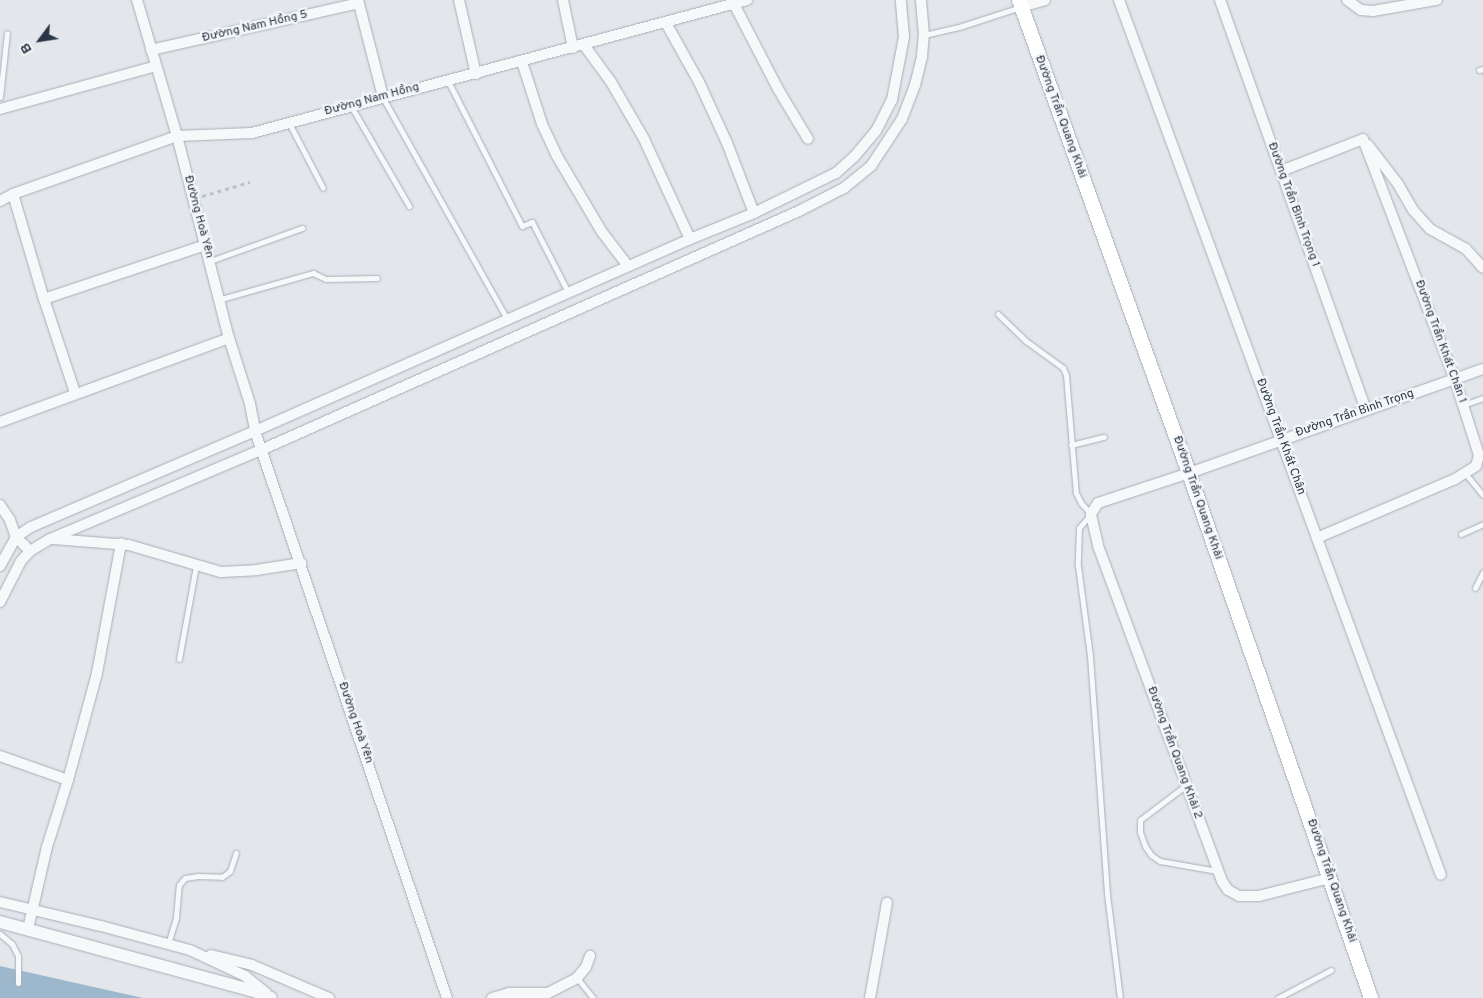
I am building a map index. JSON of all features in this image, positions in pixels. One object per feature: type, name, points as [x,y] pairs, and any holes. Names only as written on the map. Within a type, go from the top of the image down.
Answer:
[{"type":"main road","name":"Đường Trần Quang Khải","points":[[1020,3],[1189,474],[1372,998]]},
{"type":"street","name":"Đường Hoà Yên","points":[[137,0],[177,136],[221,299],[229,338],[250,404],[255,433],[301,563],[447,998]]},
{"type":"street","points":[[459,0],[476,74]]},
{"type":"street","points":[[563,0],[573,48]]},
{"type":"street","name":"Đường Nam Hồng","points":[[0,201],[13,194],[177,136],[252,132],[522,62],[747,0]]},
{"type":"street","points":[[0,566],[17,537],[48,519],[255,433],[568,292],[754,213],[836,173],[876,131],[892,100],[905,37],[901,0]]},
{"type":"street","points":[[0,602],[21,560],[29,549],[50,538],[261,449],[807,208],[844,188],[871,166],[886,146],[902,119],[915,85],[922,56],[921,0]]},
{"type":"street","points":[[1020,3],[1045,0]]},
{"type":"street","name":"Đường Trần Khát Chân","points":[[1119,0],[1441,875]]},
{"type":"street","name":"Đường Trần Bình Trọng 1","points":[[1220,0],[1366,410]]},
{"type":"street","points":[[1347,0],[1360,10],[1372,11],[1437,0]]},
{"type":"street","name":"Đường Nam Hồng 5","points":[[151,50],[359,2]]},
{"type":"street","points":[[359,2],[382,97]]},
{"type":"street","points":[[734,4],[778,89],[808,139]]},
{"type":"street","points":[[666,23],[698,82],[727,143],[754,213]]},
{"type":"street","points":[[905,37],[922,35]]},
{"type":"street","points":[[584,45],[610,82],[644,139],[690,239]]},
{"type":"street","points":[[522,62],[542,124],[556,156],[602,232],[628,266]]},
{"type":"street","points":[[0,110],[156,66]]},
{"type":"street","points":[[1280,171],[1363,139],[1384,165],[1413,210],[1430,229],[1466,249],[1483,268]]},
{"type":"street","name":"Đường Trần Khát Chân 1","points":[[1317,538],[1411,500],[1465,474],[1476,466],[1481,454],[1455,380],[1363,139]]},
{"type":"street","points":[[13,194],[44,299],[75,393]]},
{"type":"street","points":[[44,299],[205,245]]},
{"type":"street","points":[[0,422],[229,338]]},
{"type":"street","name":"Đường Trần Bình Trọng","points":[[1091,514],[1098,503],[1189,474],[1280,439],[1483,369]]},
{"type":"street","points":[[0,506],[10,520],[17,537],[29,549]]},
{"type":"street","name":"Đường Trần Quang Khải 2","points":[[1091,514],[1098,545],[1217,871],[1228,890],[1239,896],[1259,896],[1330,878]]},
{"type":"street","points":[[50,538],[120,543],[177,557],[221,572],[239,572],[301,563]]},
{"type":"street","points":[[28,929],[47,847],[68,780],[97,674],[120,543]]},
{"type":"street","points":[[0,756],[68,780]]},
{"type":"street","points":[[0,902],[252,965],[328,998]]},
{"type":"street","points":[[870,998],[887,903]]},
{"type":"street","points":[[0,922],[254,991],[272,998]]},
{"type":"street","points":[[190,950],[245,976],[272,998]]},
{"type":"street","points":[[492,998],[509,993],[548,993],[577,978],[586,967],[590,956]]},
{"type":"lane","points":[[922,35],[962,26],[1020,3]]},
{"type":"lane","points":[[0,97],[7,33]]},
{"type":"lane","points":[[448,81],[522,226],[532,222],[568,292]]},
{"type":"lane","points":[[382,97],[508,320]]},
{"type":"lane","points":[[350,106],[409,206]]},
{"type":"lane","points":[[289,122],[323,188]]},
{"type":"lane","points":[[210,261],[302,228]]},
{"type":"lane","points":[[221,299],[313,273],[326,279],[377,278]]},
{"type":"lane","points":[[998,314],[1033,347],[1062,368],[1068,388],[1076,492],[1081,503],[1091,514],[1078,528],[1078,566],[1090,656],[1107,894],[1120,998]]},
{"type":"lane","points":[[1464,405],[1483,398]]},
{"type":"lane","points":[[1071,445],[1104,437]]},
{"type":"lane","points":[[1465,474],[1483,495]]},
{"type":"lane","points":[[1461,534],[1483,524]]},
{"type":"lane","points":[[179,659],[196,565]]},
{"type":"lane","points":[[1475,588],[1483,572]]},
{"type":"lane","points":[[1186,786],[1140,820],[1140,832],[1145,846],[1151,855],[1160,861],[1217,871]]},
{"type":"lane","points":[[168,945],[176,917],[178,885],[185,878],[198,876],[222,877],[230,871],[236,853]]},
{"type":"lane","points":[[0,934],[12,944],[18,956],[18,983]]},
{"type":"lane","points":[[1278,998],[1331,970]]},
{"type":"lane","points":[[577,978],[593,998]]},
{"type":"path","points":[[193,198],[250,182]]},
{"type":"water","points":[[0,966],[143,998],[0,998]]}]
